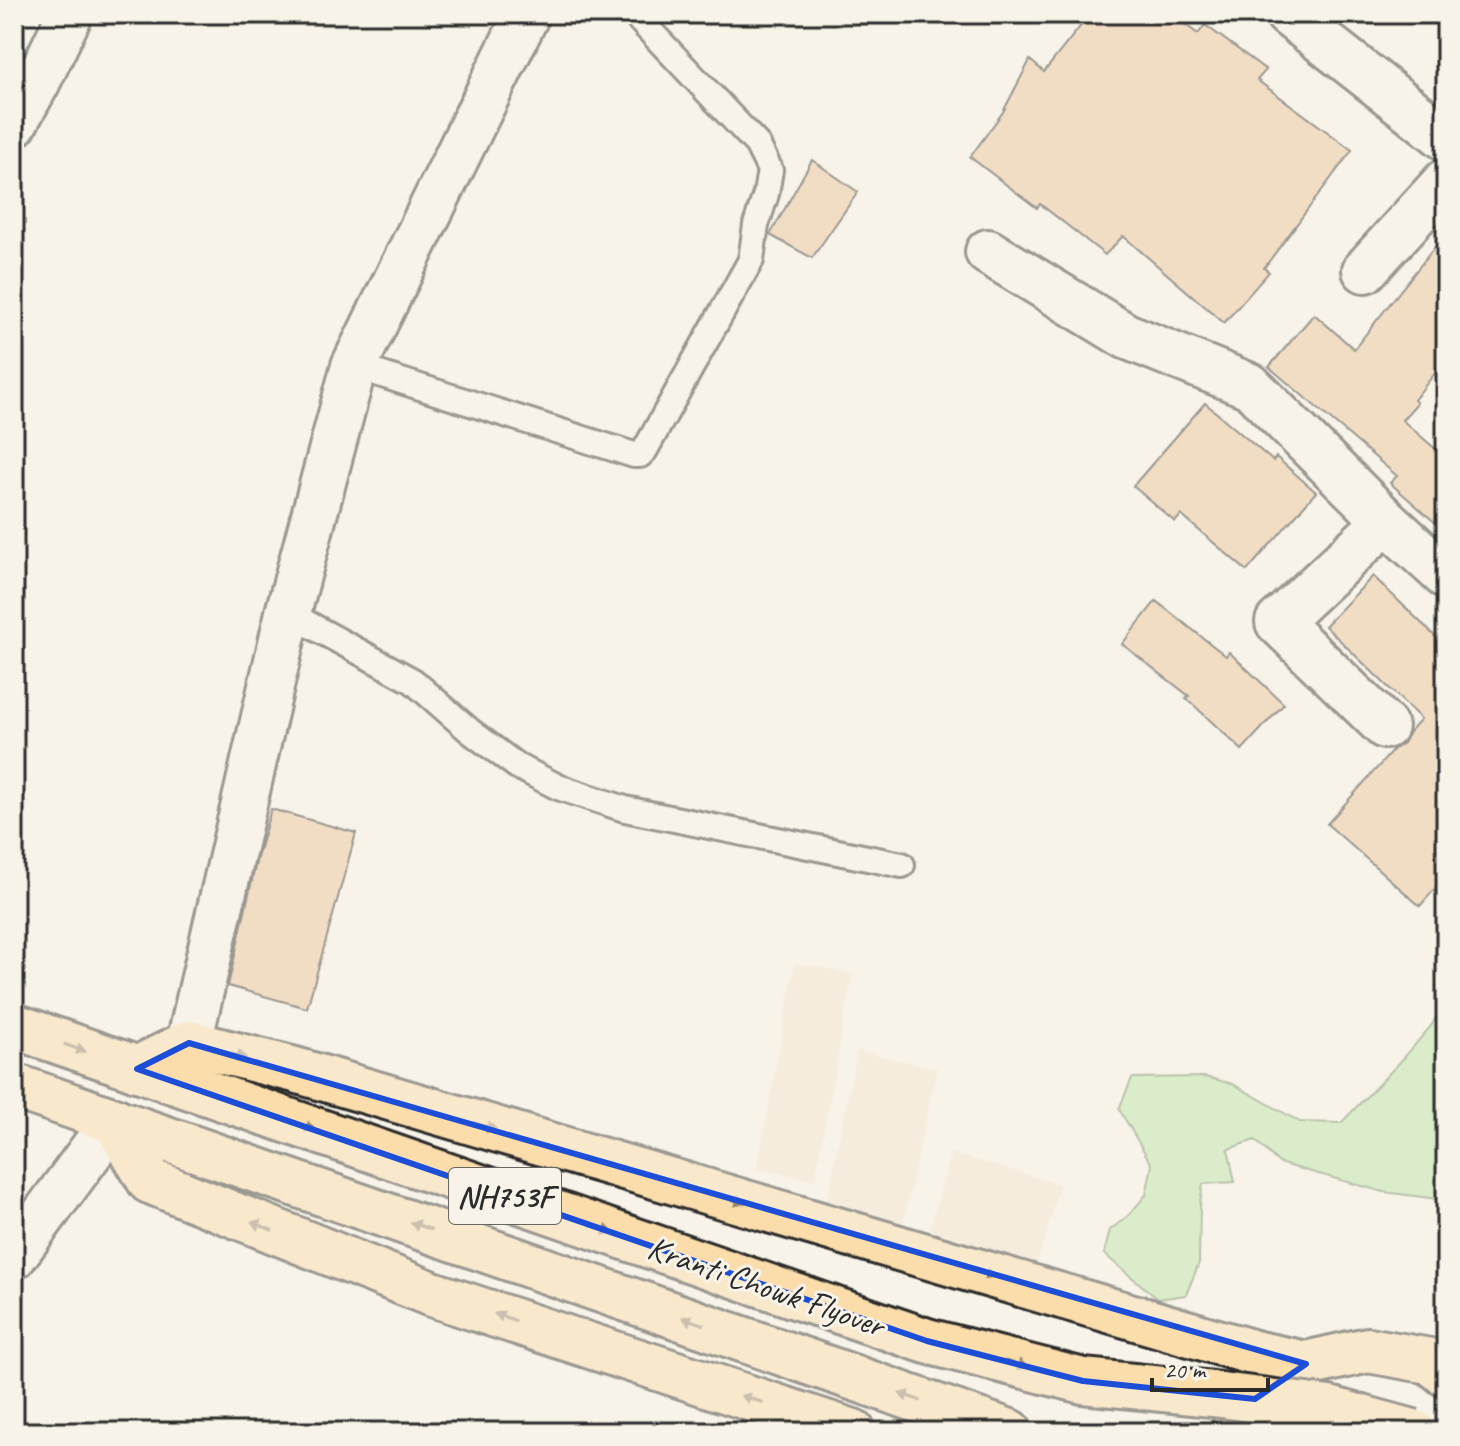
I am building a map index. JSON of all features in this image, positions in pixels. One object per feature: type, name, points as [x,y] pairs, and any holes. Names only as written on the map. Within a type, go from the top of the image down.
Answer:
[{"type":"main road","name":"NH753F","points":[[14,1026],[137,1069]]},
{"type":"main road","points":[[137,1069],[189,1043],[310,1075],[1258,1354],[1306,1364]]},
{"type":"main road","name":"Kranti Chowk Flyover","points":[[137,1069],[927,1341],[1083,1381],[1329,1409],[1413,1432]]},
{"type":"main road","name":"NH753F","points":[[14,1086],[114,1120]]},
{"type":"main road","points":[[114,1120],[150,1181],[432,1294],[853,1432]]},
{"type":"main road","name":"Kranti Chowk Flyover","points":[[114,1120],[1010,1432]]},
{"type":"main road","points":[[1233,1432],[1257,1397],[1306,1364],[1368,1350],[1441,1364]]},
{"type":"street","points":[[14,124],[70,14]]},
{"type":"street","points":[[189,1043],[288,613],[354,366],[527,14]]},
{"type":"street","points":[[1288,14],[1446,138]]},
{"type":"street","points":[[1365,270],[1446,181]]},
{"type":"street","points":[[988,252],[1126,336],[1250,386],[1446,576]]},
{"type":"street","points":[[1385,726],[1278,622],[1386,521]]},
{"type":"street","points":[[14,1256],[114,1120]]},
{"type":"lane","points":[[354,366],[634,455],[640,455],[645,450],[751,260],[770,170],[757,144],[634,14]]},
{"type":"lane","points":[[288,613],[413,681],[470,731],[517,766],[558,787],[625,809],[902,865]]},
{"type":"highlighted area","points":[[189,1043],[1306,1364],[1255,1399],[1083,1381],[927,1341],[137,1069]]},
{"type":"shaded area","points":[[795,963],[853,974],[815,1180],[757,1169]]},
{"type":"shaded area","points":[[857,1051],[937,1068],[903,1226],[825,1209]]},
{"type":"shaded area","points":[[951,1153],[1060,1184],[1037,1266],[928,1235]]},
{"type":"green space","points":[[1446,1000],[1446,1200],[1384,1192],[1279,1163],[1255,1140],[1228,1149],[1235,1182],[1203,1184],[1199,1263],[1186,1295],[1158,1299],[1104,1254],[1110,1230],[1129,1215],[1146,1195],[1152,1165],[1119,1109],[1132,1078],[1205,1077],[1233,1084],[1300,1122],[1341,1123],[1402,1060],[1431,1026]]},
{"type":"building","points":[[1090,14],[1171,14],[1198,34],[1205,25],[1266,70],[1257,80],[1352,150],[1264,268],[1269,272],[1224,323],[1123,236],[1105,255],[1040,204],[1037,208],[970,157],[1003,112],[1030,60],[1044,72]]},
{"type":"building","points":[[812,160],[858,192],[812,258],[770,235]]},
{"type":"building","points":[[1446,233],[1446,359],[1402,420],[1446,458],[1446,532],[1390,483],[1397,476],[1269,367],[1314,314],[1354,349]]},
{"type":"building","points":[[1205,403],[1273,461],[1276,457],[1316,492],[1247,571],[1181,515],[1175,522],[1133,486]]},
{"type":"building","points":[[1373,576],[1446,647],[1446,876],[1420,906],[1327,824],[1394,749],[1403,743],[1421,719],[1325,626]]},
{"type":"building","points":[[1156,601],[1226,656],[1229,652],[1284,704],[1242,750],[1186,698],[1189,696],[1122,644]]},
{"type":"building","points":[[271,809],[356,833],[307,1008],[228,986]]}]
